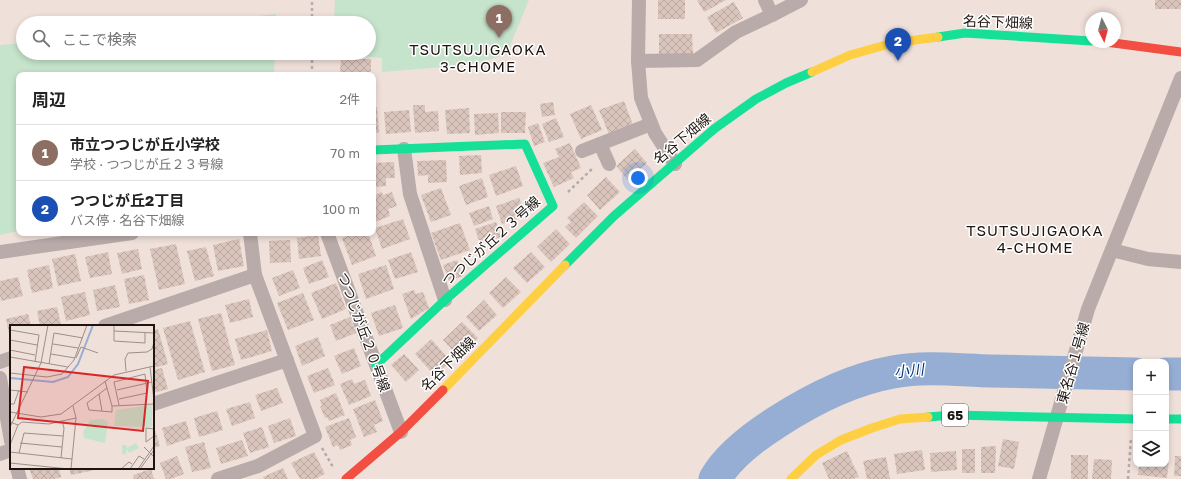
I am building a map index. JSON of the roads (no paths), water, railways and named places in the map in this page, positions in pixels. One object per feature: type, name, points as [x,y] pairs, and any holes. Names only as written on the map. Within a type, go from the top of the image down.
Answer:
[{"type":"street","points":[[639,0],[638,61],[640,98],[655,133],[675,164]]},
{"type":"street","points":[[765,0],[772,15]]},
{"type":"street","points":[[638,61],[697,60],[736,32],[801,0]]},
{"type":"street","name":"名谷下畑線","points":[[346,479],[401,432],[614,216],[714,129],[756,100],[786,83],[850,55],[893,42],[965,33],[1085,41]]},
{"type":"street","points":[[1121,44],[1181,52]]},
{"type":"street","name":"東名谷１号線","points":[[1040,479],[1088,309],[1181,78]]},
{"type":"street","points":[[582,151],[605,155],[651,124]]},
{"type":"street","name":"つつじが丘２３号線","points":[[376,150],[525,144],[553,206],[376,364]]},
{"type":"street","points":[[404,149],[410,194],[446,300]]},
{"type":"street","points":[[0,252],[111,236]]},
{"type":"street","points":[[218,479],[258,466],[315,436],[255,275],[250,236]]},
{"type":"street","name":"つつじが丘２０号線","points":[[329,236],[401,432]]},
{"type":"street","points":[[1112,250],[1148,259],[1181,262]]},
{"type":"street","points":[[108,325],[255,275]]},
{"type":"street","points":[[0,362],[10,358]]},
{"type":"street","points":[[154,404],[287,360]]},
{"type":"street","points":[[0,378],[10,435]]},
{"type":"street","name":"65","points":[[791,479],[816,455],[841,440],[872,428],[900,420],[953,415],[1133,419]]},
{"type":"street","points":[[1169,419],[1181,420]]},
{"type":"street","points":[[0,454],[10,450]]},
{"type":"street","points":[[17,469],[20,479]]},
{"type":"waterway","name":"小川","points":[[715,479],[727,462],[751,440],[777,422],[833,391],[878,375],[917,369],[1133,374]]},
{"type":"waterway","name":"小川","points":[[1169,374],[1181,374]]},
{"type":"place","name":"市立つつじが丘小学校","points":[[499,38]]},
{"type":"place","name":"つつじが丘2丁目","points":[[898,61]]},
{"type":"district","name":"TSUTSUJIGAOKA 3-CHOME","points":[[478,58]]},
{"type":"district","name":"TSUTSUJIGAOKA 4-CHOME","points":[[1035,240]]}]
